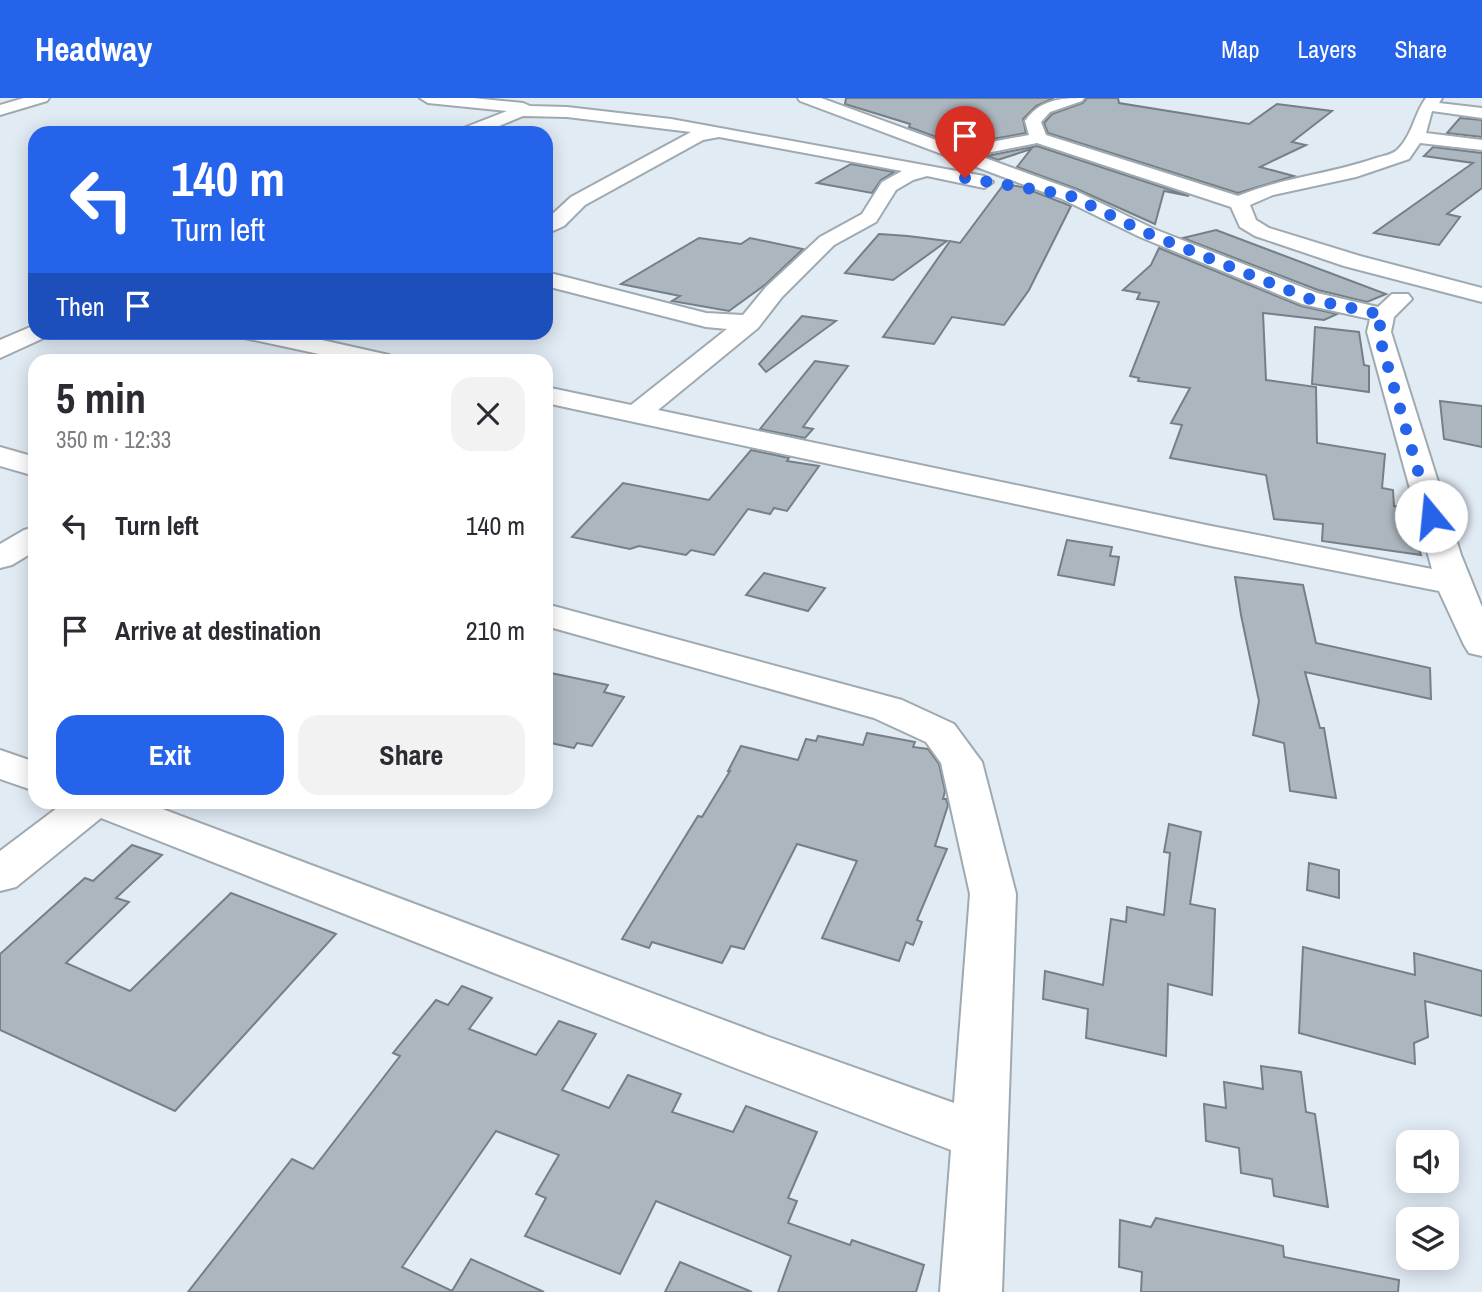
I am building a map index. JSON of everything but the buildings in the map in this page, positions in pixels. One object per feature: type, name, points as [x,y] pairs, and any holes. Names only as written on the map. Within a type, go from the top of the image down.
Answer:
[{"type":"street","points":[[0,110],[41,98]]},
{"type":"street","points":[[428,98],[720,132],[1069,195]]},
{"type":"street","points":[[806,98],[1069,195],[1147,233],[1310,299],[1383,315]]},
{"type":"street","points":[[1038,138],[1033,121],[1044,109],[1076,98]]},
{"type":"street","points":[[959,153],[1038,138],[1239,203],[1267,191],[1380,165],[1403,155],[1421,128],[1423,113],[1431,102],[1482,113]]},
{"type":"street","points":[[483,126],[507,115],[539,110]]},
{"type":"street","points":[[553,224],[578,201],[662,153],[699,135],[720,132]]},
{"type":"street","points":[[1415,137],[1482,145]]},
{"type":"street","points":[[637,414],[749,323],[774,292],[827,241],[869,218],[889,186],[906,176],[926,171]]},
{"type":"street","points":[[1239,203],[1247,223],[1262,232],[1352,261],[1482,295]]},
{"type":"street","points":[[553,281],[706,320],[749,323]]},
{"type":"street","points":[[1428,281],[1413,288],[1383,315],[1378,332],[1453,583],[1482,645]]},
{"type":"street","points":[[0,350],[28,336]]},
{"type":"street","points":[[286,340],[351,354]]},
{"type":"street","points":[[332,350],[349,340]]},
{"type":"street","points":[[553,396],[1171,528],[1453,583]]},
{"type":"street","points":[[0,456],[28,465]]},
{"type":"street","points":[[0,558],[28,541]]},
{"type":"street","points":[[553,617],[888,709],[940,733],[961,762],[993,894],[971,1292]]},
{"type":"street","points":[[0,764],[28,774]]},
{"type":"street","points":[[0,875],[84,809]]},
{"type":"street","points":[[123,809],[188,832],[329,891],[484,947],[748,1051],[981,1137]]},
{"type":"route","points":[[965,178],[1069,195],[1147,233],[1310,299],[1383,315],[1378,332],[1431,516]]}]
